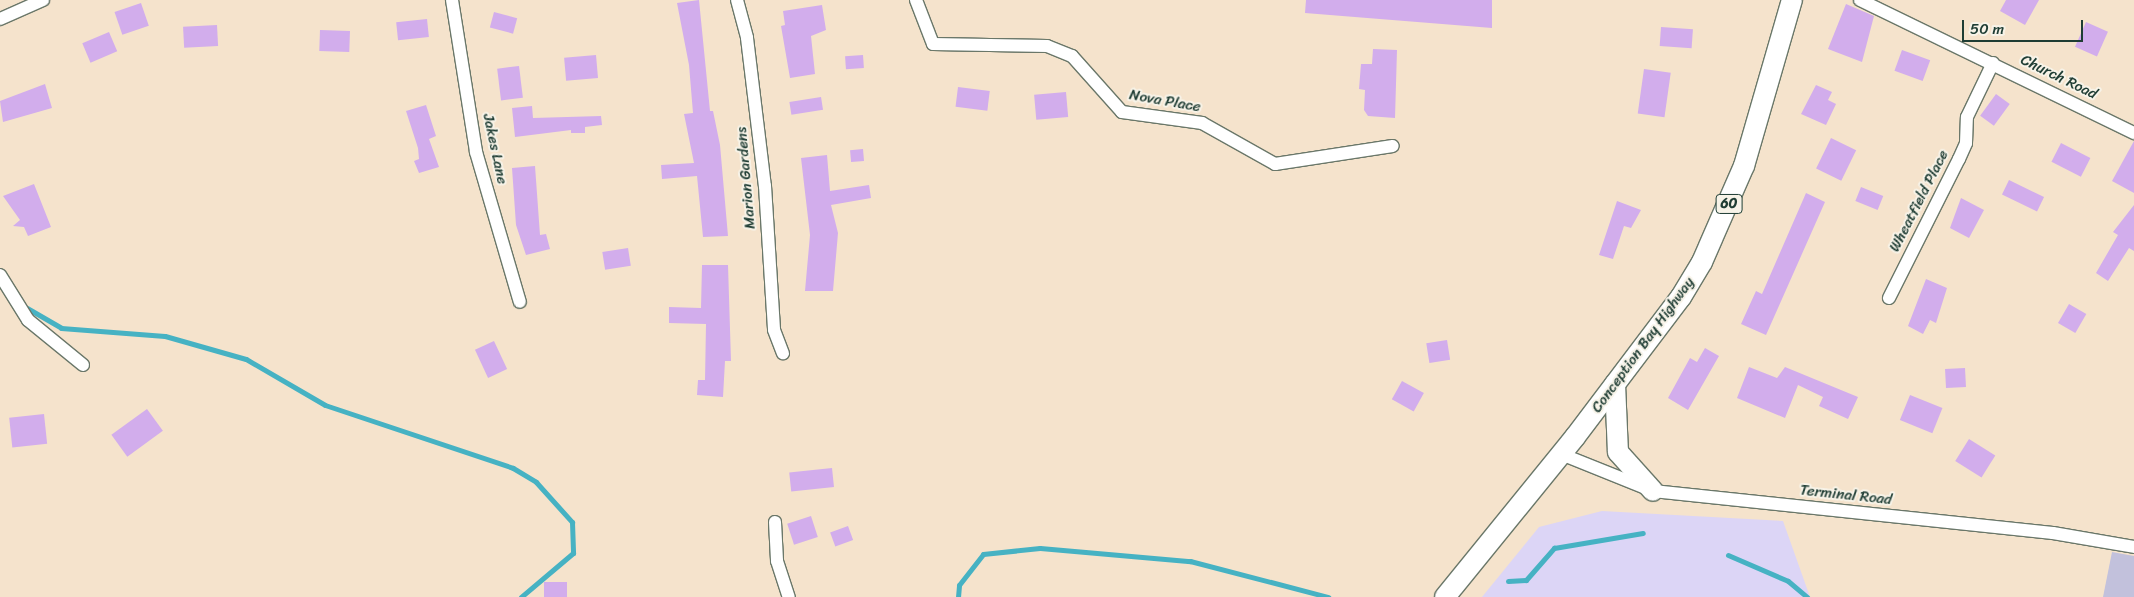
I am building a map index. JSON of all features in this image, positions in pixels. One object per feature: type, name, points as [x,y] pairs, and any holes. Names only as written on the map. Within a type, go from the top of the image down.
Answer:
[{"type":"main road","name":"Conception Bay Highway","points":[[1445,597],[1561,454],[1681,297],[1722,222],[1760,117],[1792,0]]},
{"type":"main road","points":[[1615,384],[1618,452],[1653,491]]},
{"type":"street","points":[[0,19],[43,0]]},
{"type":"street","name":"Jakes Lane","points":[[452,0],[476,152],[520,302]]},
{"type":"street","name":"Marion Gardens","points":[[736,0],[747,38],[764,177],[774,330],[784,353]]},
{"type":"street","name":"Nova Place","points":[[916,0],[933,44],[1046,46],[1072,56],[1122,112],[1202,123],[1275,164],[1393,146]]},
{"type":"street","name":"Church Road","points":[[1860,0],[2134,133]]},
{"type":"street","name":"Wheatfield Place","points":[[1889,298],[1955,168],[1966,143],[1967,116],[1993,63]]},
{"type":"street","points":[[0,275],[28,320],[83,365]]},
{"type":"street","name":"Terminal Road","points":[[1561,454],[1653,491],[2053,533],[2134,547]]},
{"type":"street","points":[[775,522],[777,561],[789,597]]},
{"type":"shaded area","points":[[1602,511],[1783,521],[1810,597],[1482,597],[1539,527]]},
{"type":"shaded area","points":[[2112,552],[2134,556],[2134,597],[2103,597]]},
{"type":"building","points":[[699,0],[710,111],[713,111],[720,145],[728,236],[703,237],[697,176],[662,179],[661,165],[694,163],[684,114],[693,113],[689,65],[677,3]]},
{"type":"building","points":[[1306,0],[1492,0],[1492,28],[1305,13]]},
{"type":"building","points":[[2006,0],[2039,0],[2025,25],[2000,11]]},
{"type":"building","points":[[141,3],[149,26],[122,35],[115,12]]},
{"type":"building","points":[[1846,4],[1874,16],[1862,62],[1828,49]]},
{"type":"building","points":[[822,5],[826,30],[811,36],[815,74],[790,78],[781,26],[785,25],[783,11]]},
{"type":"building","points":[[494,12],[517,18],[513,34],[490,27]]},
{"type":"building","points":[[427,19],[429,37],[398,40],[396,22]]},
{"type":"building","points":[[2086,22],[2108,32],[2097,56],[2075,47]]},
{"type":"building","points":[[217,25],[218,46],[184,48],[183,27]]},
{"type":"building","points":[[1661,27],[1693,29],[1692,48],[1660,46]]},
{"type":"building","points":[[320,30],[350,31],[349,52],[319,51]]},
{"type":"building","points":[[109,32],[117,51],[91,63],[82,43]]},
{"type":"building","points":[[1373,49],[1397,50],[1395,118],[1368,116],[1364,110],[1365,90],[1359,89],[1361,64],[1372,64]]},
{"type":"building","points":[[1902,50],[1930,60],[1923,81],[1894,71]]},
{"type":"building","points":[[596,55],[598,78],[566,81],[564,58]]},
{"type":"building","points":[[863,55],[864,68],[846,69],[845,56]]},
{"type":"building","points":[[519,66],[523,98],[501,100],[497,69]]},
{"type":"building","points":[[1644,69],[1671,73],[1664,117],[1638,114]]},
{"type":"building","points":[[45,84],[52,108],[3,122],[0,101]]},
{"type":"building","points":[[1816,85],[1832,92],[1828,100],[1836,104],[1826,125],[1801,114]]},
{"type":"building","points":[[958,87],[990,91],[987,111],[956,107]]},
{"type":"building","points":[[1066,92],[1068,117],[1036,120],[1034,95]]},
{"type":"building","points":[[1996,94],[2010,104],[1994,126],[1980,116]]},
{"type":"building","points":[[821,97],[823,110],[791,115],[789,102]]},
{"type":"building","points":[[426,105],[436,136],[429,139],[439,167],[419,173],[414,161],[419,159],[418,148],[406,111]]},
{"type":"building","points":[[532,106],[533,118],[601,116],[602,125],[585,127],[585,133],[571,133],[571,130],[515,137],[512,108]]},
{"type":"building","points":[[1831,138],[1856,150],[1841,181],[1816,169]]},
{"type":"building","points":[[2134,141],[2134,193],[2112,181]]},
{"type":"building","points":[[2061,143],[2090,158],[2081,177],[2051,162]]},
{"type":"building","points":[[863,149],[864,161],[851,162],[850,150]]},
{"type":"building","points":[[827,155],[830,191],[869,185],[871,198],[831,205],[838,233],[833,291],[805,291],[810,235],[801,158]]},
{"type":"building","points":[[535,166],[540,235],[546,234],[550,249],[526,255],[516,225],[512,168]]},
{"type":"building","points":[[2009,180],[2044,197],[2037,211],[2002,194]]},
{"type":"building","points":[[34,184],[51,227],[28,236],[24,227],[13,226],[20,220],[3,196]]},
{"type":"building","points":[[1861,187],[1883,196],[1878,210],[1855,201]]},
{"type":"building","points":[[1806,193],[1825,202],[1766,335],[1741,324],[1756,291],[1762,294]]},
{"type":"building","points":[[1961,198],[1984,210],[1969,238],[1950,228]]},
{"type":"building","points":[[1617,201],[1641,210],[1631,228],[1624,226],[1613,259],[1599,255]]},
{"type":"building","points":[[2134,205],[2134,251],[2129,248],[2108,281],[2096,273],[2118,235],[2113,232]]},
{"type":"building","points":[[628,248],[631,266],[605,270],[602,252]]},
{"type":"building","points":[[702,265],[728,265],[731,361],[725,361],[723,397],[697,395],[698,380],[705,380],[706,324],[669,323],[669,307],[701,308]]},
{"type":"building","points":[[1926,279],[1947,288],[1936,323],[1930,320],[1923,334],[1908,326]]},
{"type":"building","points":[[2069,304],[2086,314],[2075,333],[2058,323]]},
{"type":"building","points":[[1447,340],[1450,360],[1429,363],[1426,343]]},
{"type":"building","points":[[494,341],[507,369],[488,378],[475,350]]},
{"type":"building","points":[[1705,348],[1719,356],[1688,410],[1668,398],[1690,358],[1697,362]]},
{"type":"building","points":[[1749,367],[1777,378],[1785,367],[1858,397],[1848,419],[1819,406],[1823,397],[1798,385],[1785,418],[1737,398]]},
{"type":"building","points":[[1965,368],[1966,387],[1946,388],[1945,369]]},
{"type":"building","points":[[1402,381],[1424,393],[1414,411],[1392,399]]},
{"type":"building","points":[[1910,395],[1942,408],[1932,433],[1900,420]]},
{"type":"building","points":[[147,409],[163,431],[127,457],[111,435]]},
{"type":"building","points":[[44,414],[47,444],[12,447],[9,418]]},
{"type":"building","points":[[1969,439],[1995,455],[1982,477],[1955,461]]},
{"type":"building","points":[[832,468],[834,487],[791,491],[789,472]]},
{"type":"building","points":[[811,516],[818,537],[794,545],[787,524]]},
{"type":"building","points":[[848,526],[853,540],[835,547],[830,532]]},
{"type":"building","points":[[544,582],[567,582],[567,597],[544,597]]},
{"type":"waterway","points":[[27,308],[61,328],[165,336],[246,359],[325,405],[513,468],[536,482],[572,522],[573,553],[521,597]]},
{"type":"waterway","points":[[1508,581],[1526,580],[1554,548],[1643,533]]},
{"type":"waterway","points":[[958,597],[959,585],[983,554],[1040,548],[1190,561],[1328,597]]},
{"type":"waterway","points":[[1728,555],[1788,581],[1807,597]]}]
